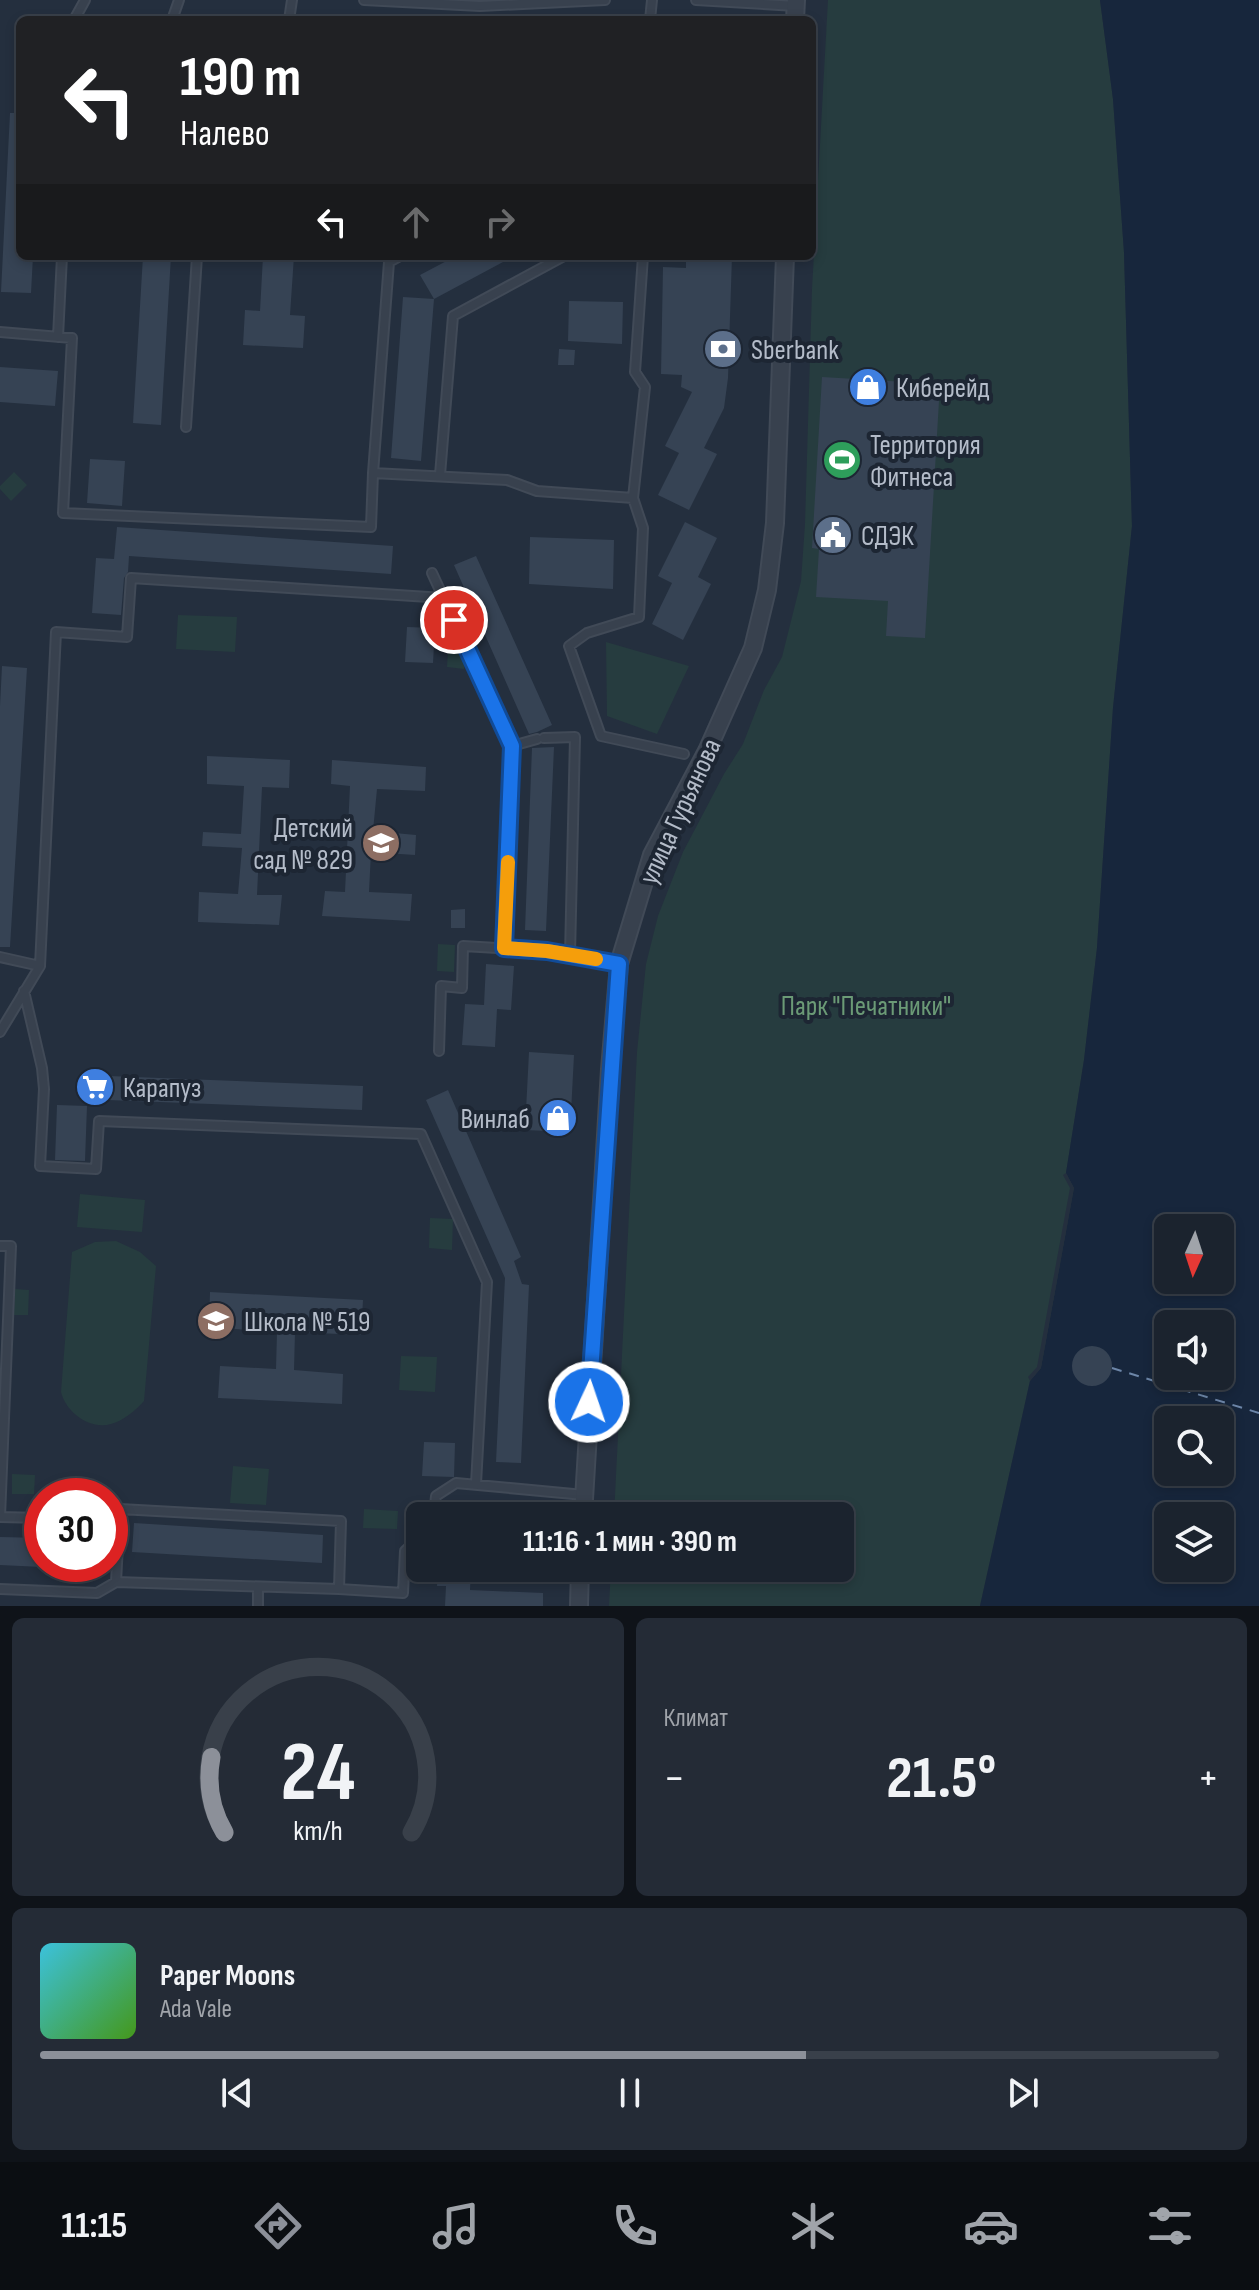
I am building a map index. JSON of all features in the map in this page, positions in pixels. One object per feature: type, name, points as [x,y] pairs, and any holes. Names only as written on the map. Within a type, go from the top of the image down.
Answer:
[{"type":"street","name":"улица Гурьянова","points":[[584,1502],[619,964],[652,855],[707,751],[753,648],[767,590],[775,523],[785,260]]},
{"type":"street","points":[[579,1606],[580,1582]]},
{"type":"lane","points":[[364,0],[480,3],[605,0]]},
{"type":"lane","points":[[696,0],[796,9]]},
{"type":"lane","points":[[58,337],[62,260]]},
{"type":"lane","points":[[186,427],[197,260]]},
{"type":"lane","points":[[0,332],[72,338],[63,513],[371,527],[386,260]]},
{"type":"lane","points":[[440,475],[453,316],[557,260]]},
{"type":"lane","points":[[643,260],[635,372],[645,387],[633,498],[643,528],[639,617],[587,633],[569,646],[601,736],[684,754]]},
{"type":"lane","points":[[373,473],[507,480],[537,491],[633,498]]},
{"type":"lane","points":[[432,573],[512,746],[504,948]]},
{"type":"lane","points":[[0,1032],[40,966],[56,632],[127,637],[131,578],[444,598]]},
{"type":"lane","points":[[512,746],[540,738],[575,737],[570,955]]},
{"type":"lane","points":[[439,1051],[441,986],[462,988],[463,946],[570,955],[619,964]]},
{"type":"lane","points":[[0,957],[40,966]]},
{"type":"lane","points":[[24,991],[44,1089],[40,1166],[96,1169],[99,1121],[421,1134],[487,1282],[476,1484]]},
{"type":"lane","points":[[0,1246],[11,1246],[0,1517],[24,1518]]},
{"type":"lane","points":[[435,1502],[436,1496],[456,1483],[584,1495]]},
{"type":"lane","points":[[128,1511],[341,1521],[339,1589]]},
{"type":"lane","points":[[0,1589],[97,1593],[116,1582],[403,1593],[406,1550]]},
{"type":"lane","points":[[258,1587],[258,1606]]},
{"type":"green space","name":"Парк \"Печатники\"","points":[[828,0],[1100,0],[1113,99],[1124,252],[1132,526],[1113,708],[1097,948],[1084,1060],[1066,1173],[1074,1188],[1041,1368],[1030,1381],[980,1606],[609,1606],[610,1582],[854,1582],[854,1502],[615,1502],[637,1052],[646,964],[658,916],[683,852],[743,744],[764,690],[782,657],[801,581],[812,289]]},
{"type":"green space","points":[[14,472],[27,485],[11,501],[0,486]]},
{"type":"green space","points":[[178,615],[237,617],[235,652],[176,649]]},
{"type":"green space","points":[[606,642],[689,666],[657,734],[607,716]]},
{"type":"green space","points":[[448,651],[466,653],[464,669],[447,667]]},
{"type":"green space","points":[[438,944],[455,945],[454,972],[437,971]]},
{"type":"green space","points":[[80,1194],[145,1200],[142,1232],[77,1227]]},
{"type":"green space","points":[[430,1218],[453,1219],[452,1250],[429,1248]]},
{"type":"green space","points":[[116,1241],[140,1252],[156,1266],[144,1401],[125,1418],[103,1425],[80,1418],[68,1406],[61,1392],[72,1252],[95,1242]]},
{"type":"green space","points":[[15,1289],[29,1290],[28,1315],[14,1315]]},
{"type":"green space","points":[[401,1356],[437,1357],[435,1392],[399,1390]]},
{"type":"green space","points":[[233,1466],[269,1469],[266,1505],[230,1503]]},
{"type":"green space","points":[[12,1474],[35,1475],[35,1478],[24,1478],[24,1494],[12,1494]]},
{"type":"green space","points":[[364,1509],[398,1511],[397,1529],[363,1528]]},
{"type":"water","points":[[1100,0],[1259,0],[1259,1606],[980,1606],[1030,1381],[1041,1368],[1074,1188],[1066,1173],[1084,1060],[1097,948],[1113,708],[1132,526],[1124,252],[1113,99]]},
{"type":"pier","points":[[1066,1173],[1074,1188],[1041,1368],[1030,1381],[1028,1377],[1037,1367],[1070,1188],[1063,1175]]},
{"type":"building","points":[[10,113],[16,113],[16,260],[33,260],[31,293],[1,292]]},
{"type":"building","points":[[143,260],[171,260],[161,425],[133,423]]},
{"type":"building","points":[[263,260],[294,260],[290,315],[305,316],[303,348],[243,345],[245,310],[260,311]]},
{"type":"building","points":[[448,260],[507,260],[434,299],[420,275]]},
{"type":"building","points":[[686,260],[732,260],[728,378],[724,408],[704,448],[717,454],[689,510],[658,495],[679,453],[665,446],[692,392],[681,387],[682,375],[661,374],[663,267],[686,268]]},
{"type":"building","points":[[403,297],[434,299],[421,461],[391,458]]},
{"type":"building","points":[[569,301],[623,302],[622,344],[568,341]]},
{"type":"building","points":[[559,349],[575,350],[574,365],[558,365]]},
{"type":"building","points":[[0,367],[58,371],[55,406],[0,402]]},
{"type":"building","points":[[822,377],[940,384],[925,638],[886,636],[888,601],[816,597],[819,549],[812,548]]},
{"type":"building","points":[[90,459],[125,461],[122,506],[87,503]]},
{"type":"building","points":[[685,522],[717,538],[698,577],[711,584],[683,640],[652,624],[672,583],[658,576]]},
{"type":"building","points":[[117,527],[393,546],[391,574],[129,556],[121,615],[92,613],[96,558],[114,559]]},
{"type":"building","points":[[530,537],[614,540],[613,589],[529,584]]},
{"type":"building","points":[[476,556],[552,725],[537,732],[529,734],[454,565]]},
{"type":"building","points":[[407,627],[435,628],[433,663],[405,662]]},
{"type":"building","points":[[2,666],[27,668],[10,947],[0,947]]},
{"type":"building","points":[[554,747],[546,931],[525,930],[532,748]]},
{"type":"building","points":[[207,756],[290,760],[289,788],[262,787],[257,895],[282,895],[279,925],[198,922],[199,892],[238,894],[242,848],[202,846],[203,832],[241,834],[244,786],[207,784]]},
{"type":"building","name":"Детский сад № 829","points":[[332,760],[426,767],[425,791],[377,789],[373,831],[416,835],[415,855],[371,852],[369,892],[412,894],[410,921],[322,916],[325,891],[345,892],[350,786],[331,784]]},
{"type":"building","points":[[465,909],[465,928],[451,928],[451,910]]},
{"type":"building","points":[[486,964],[514,966],[511,1010],[497,1009],[495,1047],[462,1045],[465,1004],[484,1005]]},
{"type":"building","points":[[529,1052],[574,1055],[570,1132],[525,1130]]},
{"type":"building","points":[[83,1075],[363,1086],[362,1110],[82,1099]]},
{"type":"building","points":[[448,1090],[521,1257],[514,1261],[522,1284],[529,1285],[521,1463],[496,1462],[505,1278],[426,1100]]},
{"type":"building","points":[[57,1105],[87,1106],[85,1161],[55,1160]]},
{"type":"building","points":[[210,1292],[363,1300],[361,1335],[295,1332],[294,1370],[343,1374],[342,1404],[218,1398],[220,1366],[276,1369],[277,1332],[209,1327]]},
{"type":"building","points":[[1092,1346],[1106,1352],[1112,1366],[1106,1380],[1092,1386],[1078,1380],[1072,1366],[1078,1352]]},
{"type":"building","points":[[424,1442],[455,1443],[454,1477],[422,1476]]},
{"type":"building","points":[[134,1523],[323,1535],[322,1563],[132,1552]]},
{"type":"building","points":[[0,1537],[24,1538],[24,1566],[0,1565]]},
{"type":"building","points":[[437,1582],[470,1582],[470,1590],[543,1593],[543,1606],[445,1606],[446,1586],[437,1586]]},
{"type":"ferry route","points":[[1112,1368],[1259,1413]]},
{"type":"slow traffic","points":[[508,862],[504,948],[596,959]]},
{"type":"place","name":"Sberbank","points":[[723,349]]},
{"type":"place","name":"Киберейд","points":[[868,387]]},
{"type":"place","name":"Территория Фитнеса","points":[[842,460]]},
{"type":"place","name":"СДЭК","points":[[833,535]]},
{"type":"place","name":"Детский сад № 829","points":[[381,843]]},
{"type":"place","name":"Карапуз","points":[[95,1087]]},
{"type":"place","name":"Винлаб","points":[[558,1118]]},
{"type":"place","name":"Школа № 519","points":[[216,1321]]},
{"type":"route","points":[[454,620],[512,746],[504,948],[547,951],[619,964],[589,1402]]}]
